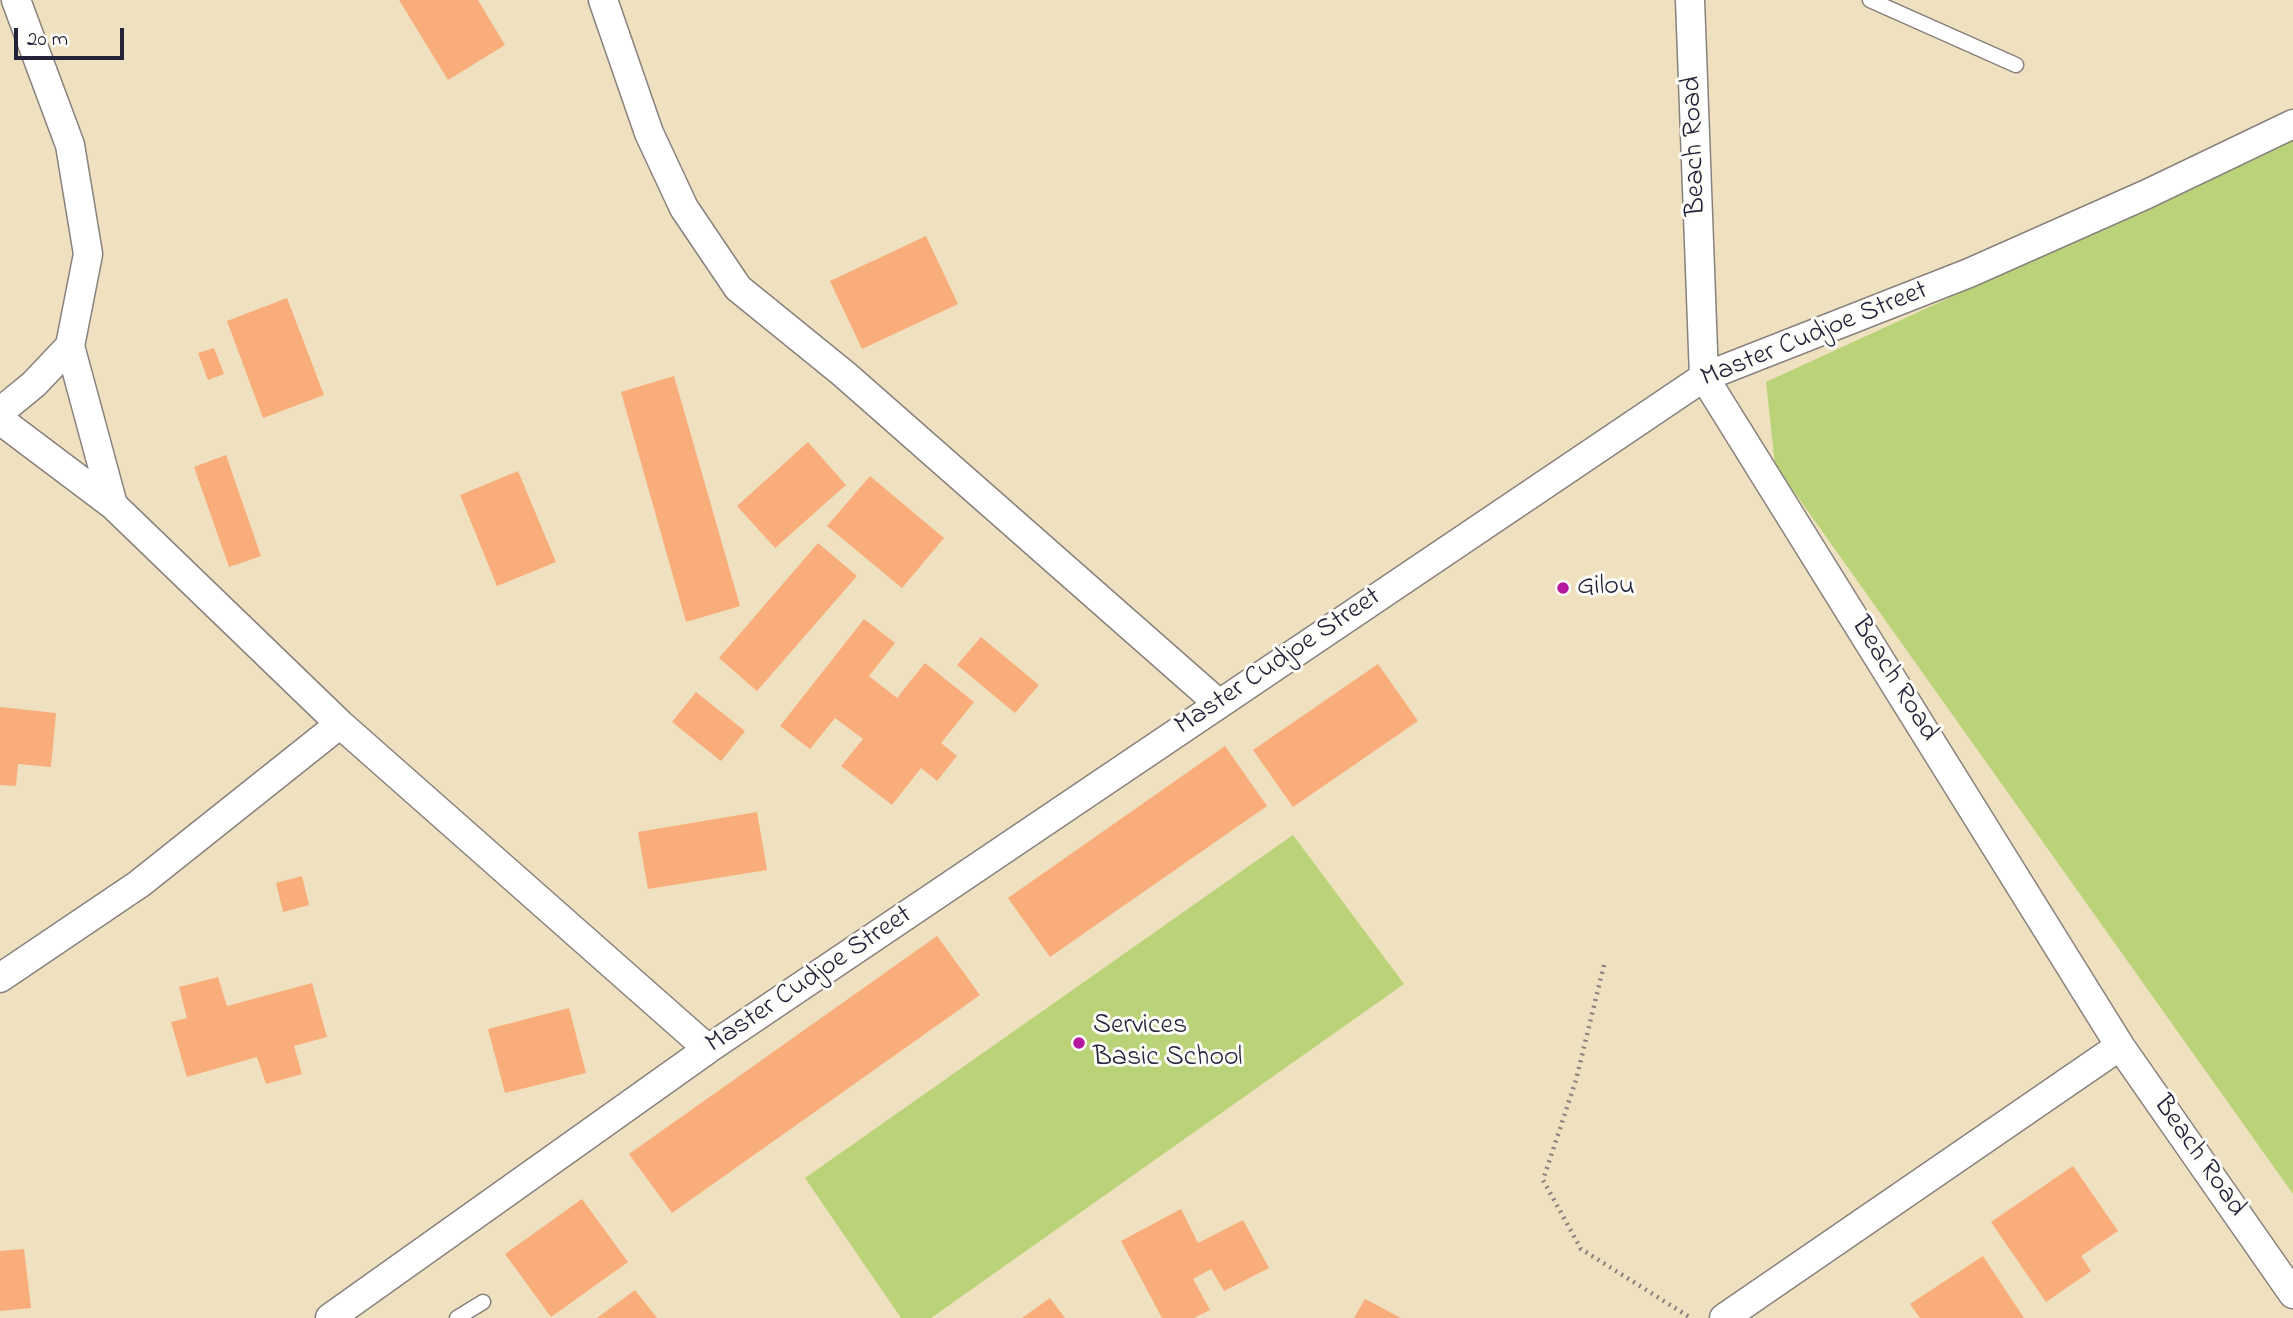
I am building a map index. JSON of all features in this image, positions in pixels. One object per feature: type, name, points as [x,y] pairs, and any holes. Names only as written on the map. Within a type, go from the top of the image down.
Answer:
[{"type":"street","points":[[16,0],[70,145],[88,254],[70,346],[113,505]]},
{"type":"street","points":[[603,0],[649,133],[684,208],[738,288],[844,374],[1219,704]]},
{"type":"street","name":"Beach Road","points":[[1690,0],[1704,377],[2120,1046],[2293,1294]]},
{"type":"street","name":"Master Cudjoe Street","points":[[330,1318],[708,1049],[1704,377],[1969,273],[2147,194],[2293,124]]},
{"type":"street","points":[[0,412],[34,384],[70,346]]},
{"type":"street","points":[[0,420],[113,505],[340,724],[708,1049]]},
{"type":"street","points":[[0,978],[139,884],[340,724]]},
{"type":"street","points":[[1724,1318],[2120,1046]]},
{"type":"lane","points":[[1870,0],[2016,65]]},
{"type":"lane","points":[[457,1318],[483,1303]]},
{"type":"path","points":[[1604,965],[1576,1080],[1543,1180],[1581,1249],[1691,1318]]},
{"type":"green space","points":[[2293,132],[2293,1194],[1775,465],[1766,382],[2195,185]]},
{"type":"green space","points":[[1293,835],[1404,984],[931,1318],[901,1318],[805,1178]]},
{"type":"building","points":[[399,0],[478,0],[505,45],[448,80]]},
{"type":"building","points":[[926,236],[958,304],[862,349],[830,281]]},
{"type":"building","points":[[287,298],[324,395],[263,418],[227,321]]},
{"type":"building","points":[[214,348],[224,374],[208,380],[198,353]]},
{"type":"building","points":[[674,376],[740,606],[686,622],[621,392]]},
{"type":"building","points":[[808,442],[846,485],[775,548],[737,506]]},
{"type":"building","points":[[226,455],[261,556],[229,567],[194,467]]},
{"type":"building","points":[[518,471],[556,562],[497,586],[460,495]]},
{"type":"building","points":[[870,476],[944,538],[902,588],[827,526]]},
{"type":"building","points":[[818,543],[857,576],[757,691],[719,658]]},
{"type":"building","points":[[864,619],[895,643],[869,676],[897,698],[925,663],[974,702],[941,743],[957,756],[937,781],[921,768],[892,805],[841,766],[863,739],[835,718],[810,749],[780,726]]},
{"type":"building","points":[[981,637],[1039,685],[1015,713],[957,665]]},
{"type":"building","points":[[1378,664],[1418,721],[1293,807],[1253,750]]},
{"type":"building","points":[[696,692],[745,731],[721,761],[672,722]]},
{"type":"building","points":[[0,707],[56,713],[51,767],[18,764],[16,786],[0,785]]},
{"type":"building","points":[[1225,746],[1267,806],[1050,957],[1008,898]]},
{"type":"building","points":[[757,812],[767,870],[648,889],[638,832]]},
{"type":"building","points":[[302,876],[309,905],[283,912],[276,883]]},
{"type":"building","points":[[937,936],[980,995],[672,1213],[629,1154]]},
{"type":"building","points":[[218,977],[227,1006],[312,983],[327,1037],[294,1046],[302,1074],[266,1084],[257,1057],[187,1077],[171,1022],[187,1018],[179,987]]},
{"type":"building","points":[[569,1008],[586,1073],[505,1093],[488,1029]]},
{"type":"building","points":[[2073,1166],[2118,1231],[2081,1256],[2091,1271],[2046,1302],[1991,1222]]},
{"type":"building","points":[[582,1199],[628,1262],[551,1317],[505,1254]]},
{"type":"building","points":[[1181,1209],[1198,1243],[1243,1220],[1269,1268],[1224,1291],[1211,1269],[1193,1279],[1210,1310],[1194,1318],[1162,1318],[1121,1241]]},
{"type":"building","points":[[24,1249],[31,1308],[0,1311],[0,1251]]},
{"type":"building","points":[[1983,1256],[2024,1318],[1920,1318],[1910,1304]]},
{"type":"building","points":[[635,1290],[657,1318],[597,1318]]},
{"type":"building","points":[[1050,1298],[1065,1318],[1022,1318]]},
{"type":"building","points":[[1365,1299],[1401,1318],[1354,1318]]},
{"type":"place","name":"Gilou","points":[[1563,588]]},
{"type":"place","name":"Services Basic School","points":[[1079,1043]]}]
